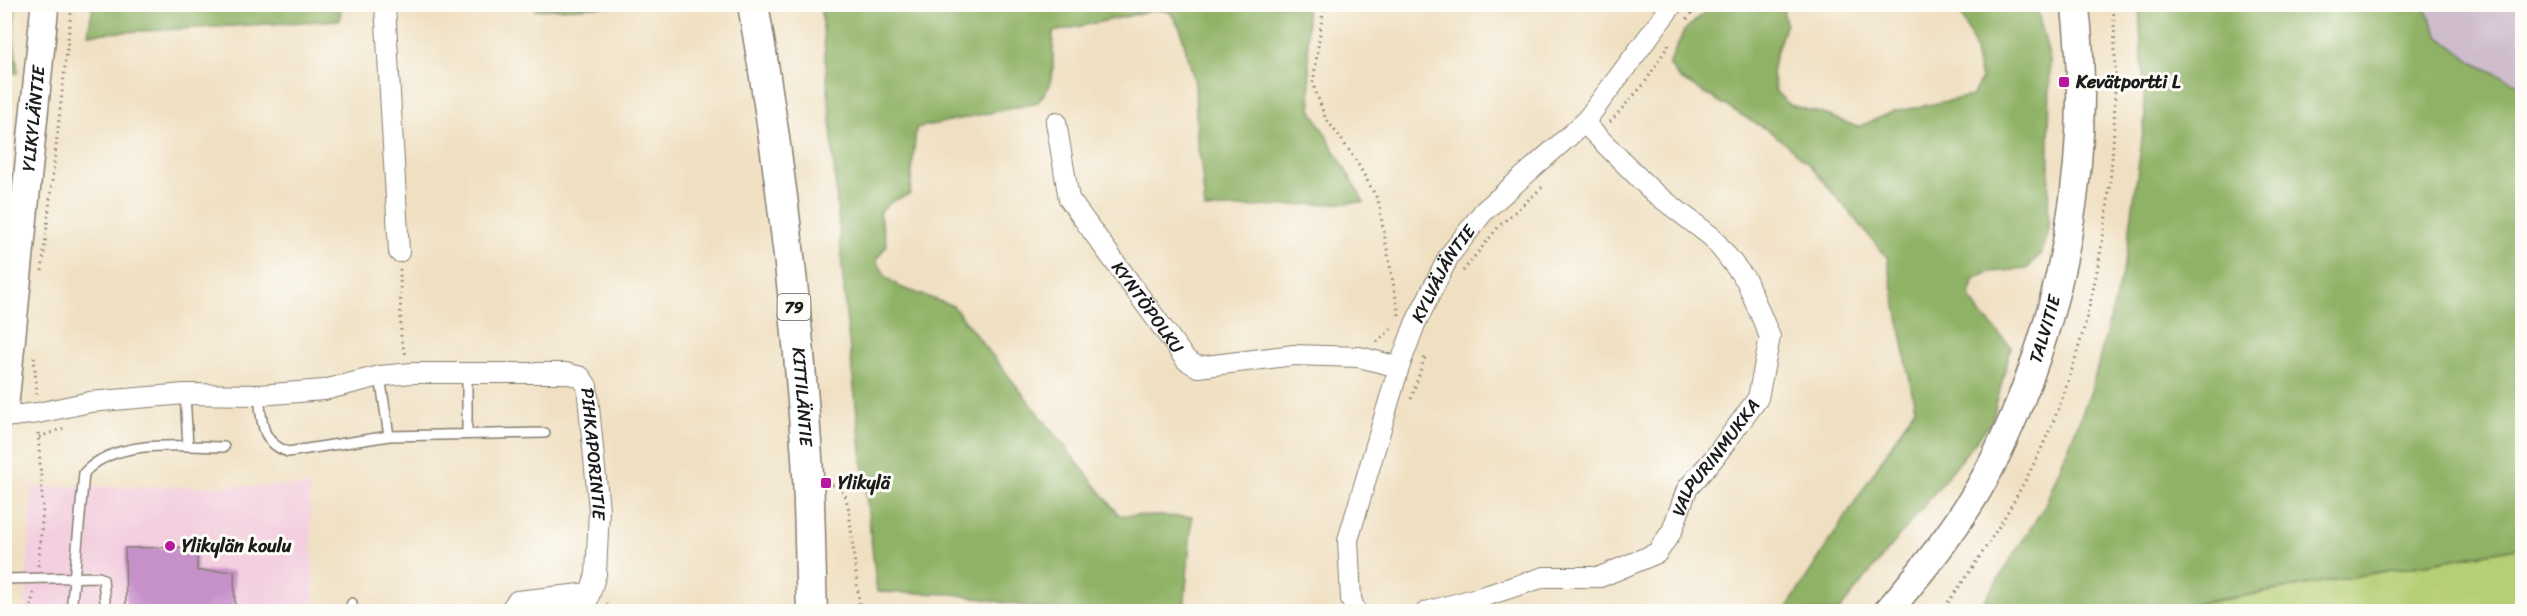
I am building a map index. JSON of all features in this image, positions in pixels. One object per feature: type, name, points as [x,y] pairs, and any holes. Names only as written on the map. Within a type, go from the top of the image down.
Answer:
[{"type":"main road","name":"KITTILÄNTIE","points":[[753,4],[768,92],[798,345],[820,611]]},
{"type":"street","name":"YLIKYLÄNTIE","points":[[4,413],[45,4]]},
{"type":"street","points":[[385,4],[399,252]]},
{"type":"street","name":"KYLVÄJÄNTIE","points":[[1356,612],[1351,599],[1348,540],[1399,367],[1415,324],[1449,256],[1484,211],[1584,123],[1673,4]]},
{"type":"street","name":"TALVITIE","points":[[1887,612],[1939,548],[1970,502],[1996,457],[2041,348],[2053,304],[2074,200],[2079,90],[2075,4]]},
{"type":"street","name":"KYNTÖPOLKU","points":[[1056,122],[1069,199],[1186,360],[1198,367],[1294,355],[1359,357],[1399,367]]},
{"type":"street","name":"VALPURINMUKKA","points":[[1426,612],[1544,577],[1600,577],[1657,553],[1672,531],[1687,489],[1714,458],[1758,398],[1770,337],[1746,280],[1713,237],[1652,190],[1584,123]]},
{"type":"street","name":"PIHKAPORINTIE","points":[[4,417],[38,413],[90,402],[185,394],[259,395],[324,390],[380,376],[412,373],[565,373],[581,377],[587,386],[599,510],[596,574],[589,598]]},
{"type":"street","points":[[509,612],[517,601],[589,598]]},
{"type":"lane","points":[[467,374],[467,434]]},
{"type":"lane","points":[[380,376],[389,436]]},
{"type":"lane","points":[[185,394],[188,446]]},
{"type":"lane","points":[[259,395],[267,438],[275,448],[288,452],[389,436],[545,433]]},
{"type":"lane","points":[[71,612],[84,473],[95,461],[126,449],[224,447]]},
{"type":"lane","points":[[4,579],[76,576],[103,579],[106,587],[106,612]]},
{"type":"path","points":[[41,275],[72,4]]},
{"type":"path","points":[[1324,4],[1313,84],[1325,117],[1354,157],[1378,200],[1401,321],[1359,357]]},
{"type":"path","points":[[1684,22],[1699,4]]},
{"type":"path","points":[[1597,137],[1644,84],[1671,40]]},
{"type":"path","points":[[1461,275],[1500,225],[1553,177]]},
{"type":"path","points":[[399,252],[401,340],[412,373]]},
{"type":"path","points":[[1410,401],[1432,333],[1415,324]]},
{"type":"path","points":[[30,612],[37,578],[43,509],[33,347]]},
{"type":"path","points":[[826,483],[838,486],[845,495],[849,510],[860,610]]},
{"type":"path","points":[[589,598],[603,597],[613,612]]},
{"type":"path","points":[[820,611],[878,612]]},
{"type":"shaded area","points":[[2423,5],[2522,5],[2522,86],[2472,62],[2439,36]]},
{"type":"shaded area","name":"Ylikylän koulu","points":[[309,486],[315,611],[25,612],[32,487]]},
{"type":"green space","points":[[93,4],[341,5],[340,20],[88,34]]},
{"type":"green space","points":[[535,4],[636,4],[636,5],[535,10]]},
{"type":"green space","points":[[1714,4],[1782,5],[1786,23],[1775,56],[1772,74],[1776,92],[1790,105],[1824,114],[1858,127],[1893,112],[1972,96],[1981,79],[1973,42],[1957,5],[2036,5],[2050,60],[2048,234],[2041,253],[2027,269],[1990,272],[1973,279],[1970,296],[1978,311],[2011,347],[1992,421],[1839,611],[1785,611],[1915,408],[1887,257],[1808,163],[1774,134],[1679,78],[1669,64],[1684,31]]},
{"type":"green space","points":[[4,5],[16,5],[13,33],[5,33]]},
{"type":"green space","points":[[819,5],[1306,5],[1311,109],[1364,202],[1205,209],[1197,144],[1195,83],[1180,28],[1170,12],[1156,10],[1053,32],[1053,69],[1049,87],[1037,103],[916,128],[910,194],[892,201],[879,213],[887,245],[876,260],[886,277],[900,287],[953,306],[1119,515],[1192,517],[1184,611],[1055,611],[953,594],[877,592],[846,315],[822,16]]},
{"type":"green space","points":[[2139,5],[2423,5],[2439,36],[2472,62],[2522,86],[2522,547],[2155,611],[1978,611],[2044,507],[2091,391],[2126,258],[2145,117]]},
{"type":"green space","points":[[4,33],[13,33],[18,73],[5,73]]},
{"type":"green space","points":[[2522,547],[2522,610],[2155,612]]},
{"type":"building","points":[[197,547],[197,571],[234,571],[235,612],[126,612],[125,548]]},
{"type":"place","name":"Kevätportti L","points":[[2064,82]]},
{"type":"place","name":"Ylikylä","points":[[826,483]]},
{"type":"place","name":"Ylikylän koulu","points":[[170,546]]}]
